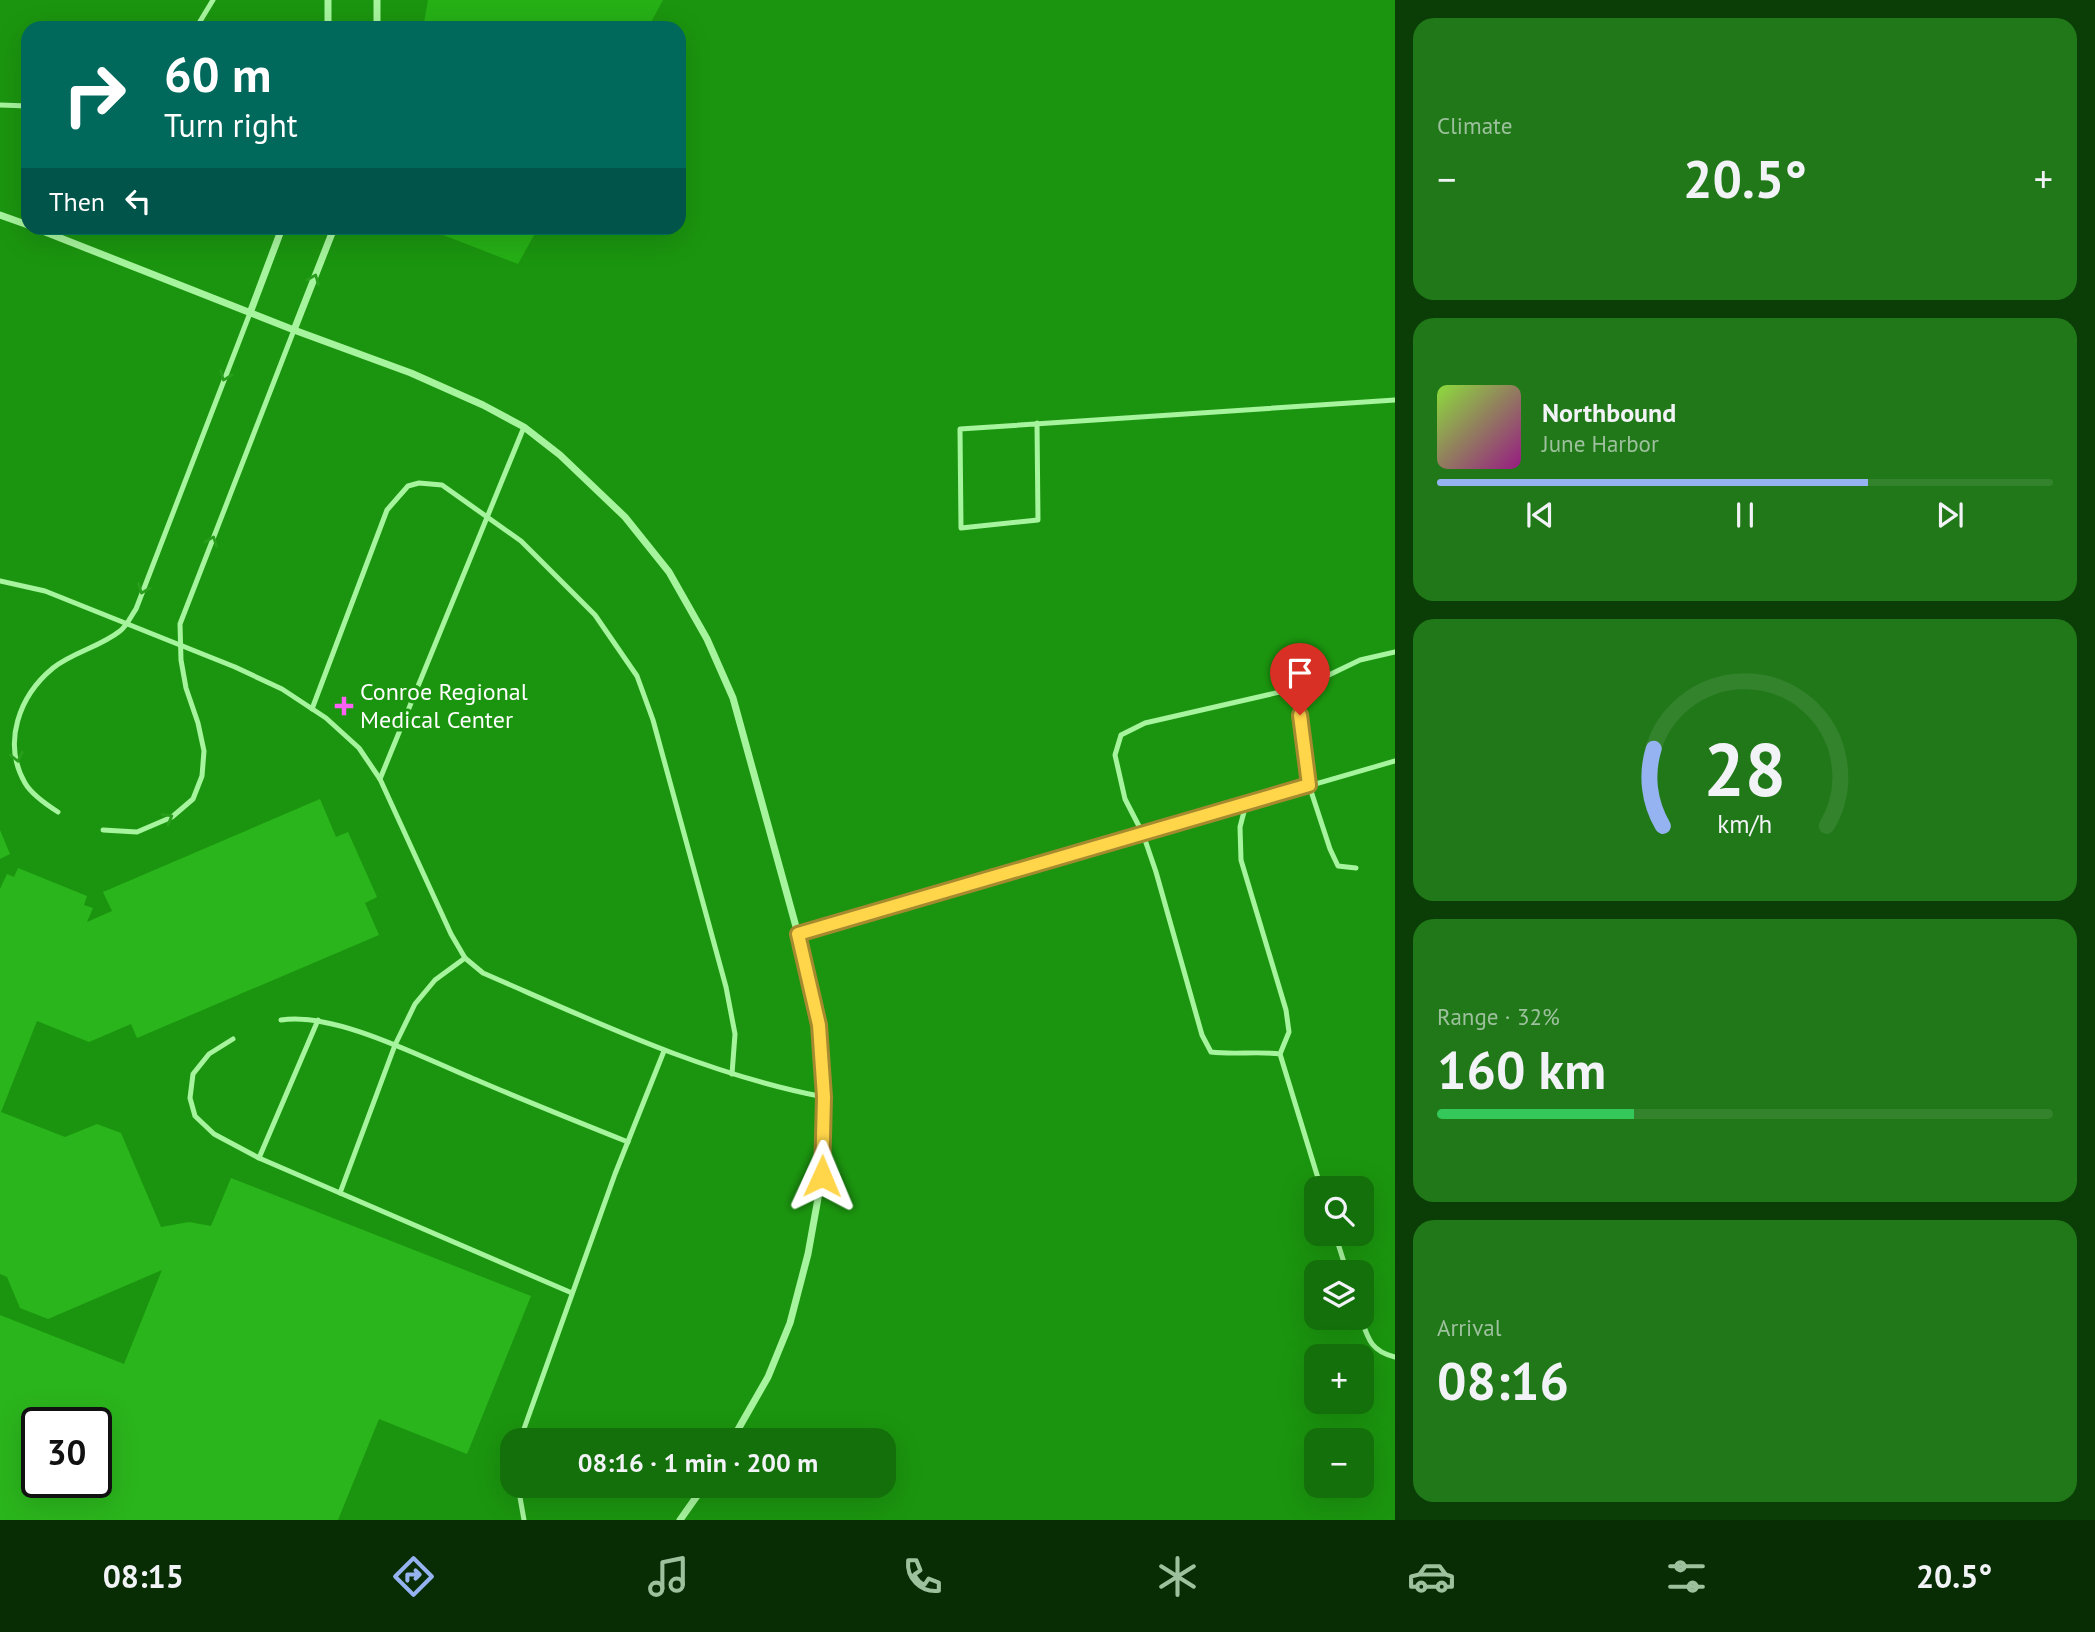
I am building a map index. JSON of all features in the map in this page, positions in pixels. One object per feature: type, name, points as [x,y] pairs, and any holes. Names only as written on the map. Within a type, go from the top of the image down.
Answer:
[{"type":"street","points":[[328,0],[328,21]]},
{"type":"street","points":[[377,0],[377,21]]},
{"type":"street","points":[[0,215],[21,222]]},
{"type":"street","points":[[53,235],[411,373],[483,405],[524,427],[560,455],[625,517],[669,572],[707,639],[733,698],[798,934],[819,1025],[824,1097],[822,1176],[808,1254],[793,1311],[768,1377],[739,1428]]},
{"type":"street","points":[[250,313],[279,235]]},
{"type":"street","points":[[294,330],[331,235]]},
{"type":"street","points":[[680,1520],[696,1498]]},
{"type":"lane","points":[[200,21],[213,0]]},
{"type":"lane","points":[[0,105],[21,106]]},
{"type":"lane","points":[[58,812],[26,785],[13,753],[15,727],[28,694],[54,666],[113,635],[126,624],[136,609],[250,313]]},
{"type":"lane","points":[[103,830],[137,832],[172,817],[193,799],[202,776],[204,751],[186,688],[180,624],[294,330]]},
{"type":"lane","points":[[1037,423],[1038,520],[961,528],[960,429],[1037,423],[1395,400]]},
{"type":"lane","points":[[380,779],[524,427]]},
{"type":"lane","points":[[312,709],[387,510],[408,486],[419,483],[442,485],[522,541],[595,615],[637,676],[653,720],[726,987],[734,1034],[732,1074]]},
{"type":"lane","points":[[0,582],[44,591],[180,646],[282,689],[326,718],[359,748],[380,779],[465,958],[483,973],[664,1051],[775,1088],[824,1097]]},
{"type":"lane","points":[[1280,1054],[1267,1052],[1231,1055],[1211,1052],[1202,1035],[1156,872],[1143,834],[1125,799],[1115,755],[1121,735],[1145,723],[1306,686],[1360,660],[1395,652]]},
{"type":"lane","points":[[1306,686],[1300,715],[1309,785],[1338,866],[1356,868]]},
{"type":"lane","points":[[798,934],[1395,761]]},
{"type":"lane","points":[[1246,804],[1240,827],[1241,860],[1286,1010],[1289,1032],[1280,1054],[1317,1176]]},
{"type":"lane","points":[[340,1193],[395,1045],[415,1004],[435,980],[465,958]]},
{"type":"lane","points":[[281,1020],[298,1017],[318,1020],[395,1045],[628,1142]]},
{"type":"lane","points":[[259,1158],[318,1020]]},
{"type":"lane","points":[[233,1039],[209,1054],[194,1074],[190,1098],[195,1116],[214,1134],[259,1158],[572,1293]]},
{"type":"lane","points":[[524,1428],[572,1293],[664,1051]]},
{"type":"lane","points":[[1365,1330],[1368,1339],[1381,1353],[1395,1357]]},
{"type":"lane","points":[[520,1498],[524,1520]]},
{"type":"green space","points":[[428,0],[663,0],[652,21],[424,21]]},
{"type":"green space","points":[[443,235],[534,235],[518,264]]},
{"type":"building","points":[[320,799],[336,837],[348,832],[377,897],[365,903],[379,935],[137,1038],[131,1024],[89,1042],[37,1021],[1,1112],[65,1137],[97,1124],[121,1133],[161,1227],[189,1222],[211,1226],[231,1178],[531,1296],[467,1454],[379,1419],[338,1520],[0,1520],[0,1315],[124,1364],[162,1270],[48,1319],[20,1308],[7,1277],[0,1274],[0,889],[7,874],[14,877],[18,868],[87,896],[84,905],[93,908],[87,922],[112,911],[103,892]]},
{"type":"building","points":[[0,830],[10,854],[0,859]]},
{"type":"place","name":"Conroe Regional Medical Center","points":[[344,706]]},
{"type":"route","points":[[822,1176],[824,1097],[819,1025],[798,934],[1309,785],[1300,715]]}]
